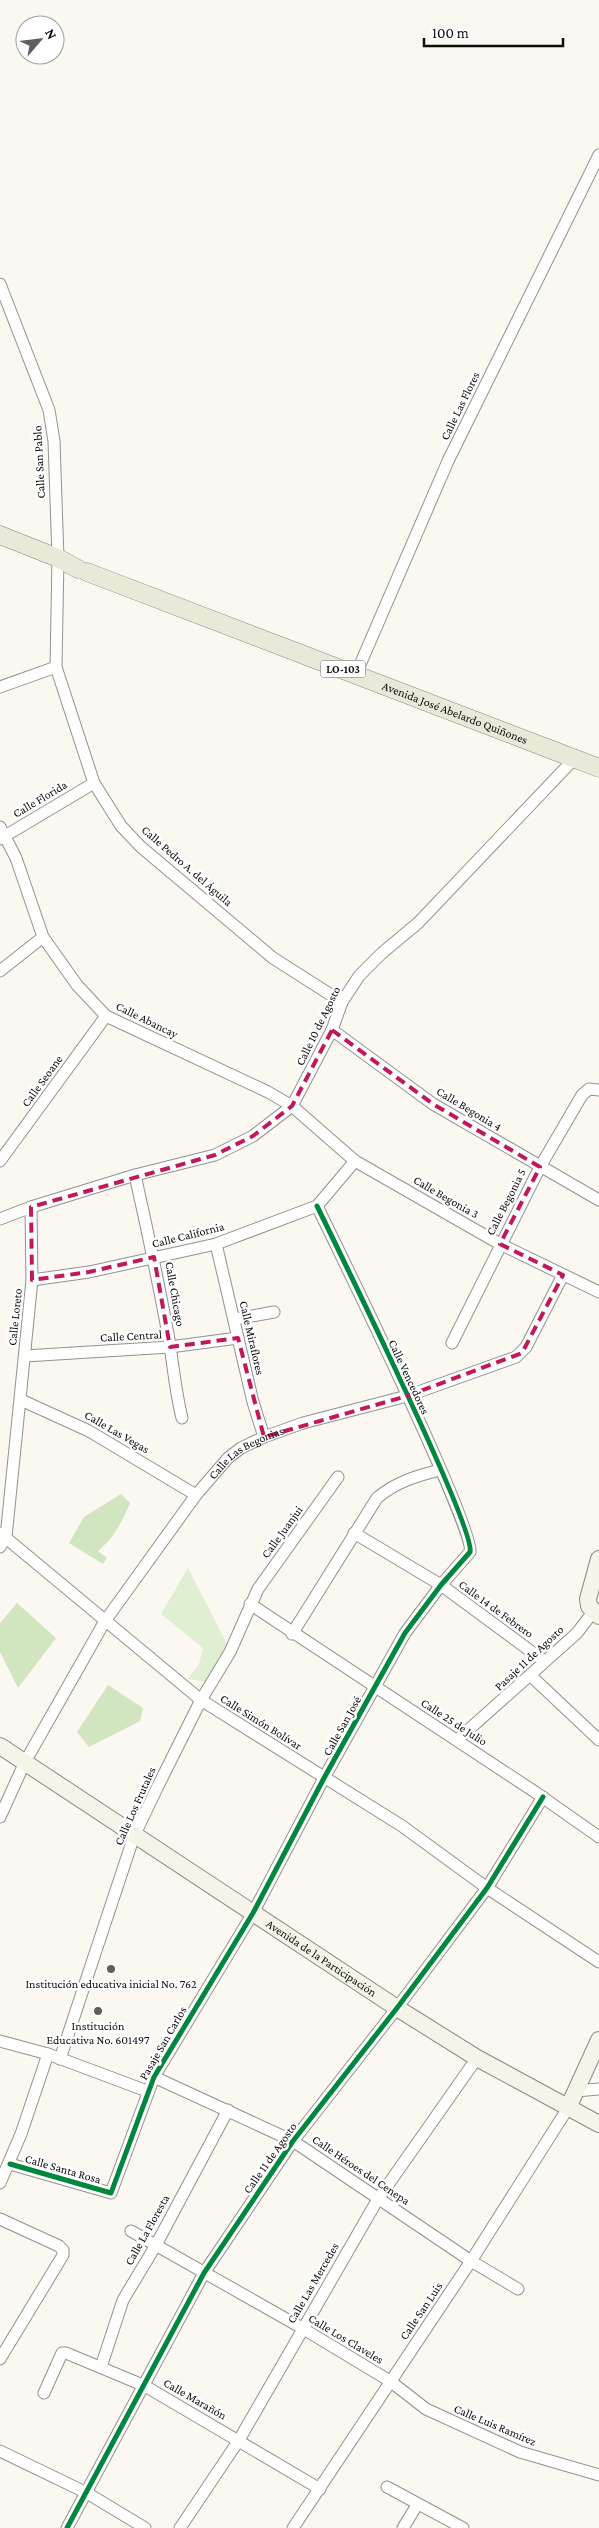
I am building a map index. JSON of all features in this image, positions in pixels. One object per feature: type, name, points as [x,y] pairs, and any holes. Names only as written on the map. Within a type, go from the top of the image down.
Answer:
[{"type":"main road","name":"Avenida José Abelardo Quiñones","points":[[0,535],[58,558],[82,571],[599,768]]},
{"type":"main road","points":[[596,1614],[588,1599],[599,1559]]},
{"type":"main road","name":"Avenida de la Participación","points":[[0,1746],[397,2008],[477,2058],[599,2124]]},
{"type":"main road","points":[[568,2108],[599,2040]]},
{"type":"street","name":"Calle Las Flores","points":[[356,674],[448,461],[599,155]]},
{"type":"street","name":"Calle San Pablo","points":[[0,284],[49,410],[54,441],[58,558]]},
{"type":"street","name":"Calle Pedro A. del Águila","points":[[58,558],[56,667],[94,783],[121,826],[141,847],[273,958],[342,1002]]},
{"type":"street","points":[[0,687],[56,667]]},
{"type":"street","name":"Calle 10 de Agosto","points":[[0,1219],[31,1207],[135,1175],[214,1155],[254,1136],[292,1106],[332,1030],[342,1002],[359,976],[370,964],[418,923],[575,758]]},
{"type":"street","name":"Calle Florida","points":[[2,834],[94,783]]},
{"type":"street","name":"Calle Abancay","points":[[2,834],[16,858],[43,937],[77,985],[106,1016],[268,1092],[292,1106]]},
{"type":"street","points":[[0,970],[43,937]]},
{"type":"street","name":"Calle Seoane","points":[[0,1161],[106,1016]]},
{"type":"street","name":"Calle Begonia 4","points":[[332,1030],[433,1104],[599,1200]]},
{"type":"street","name":"Calle Begonia 5","points":[[452,1343],[540,1167],[582,1095],[589,1089],[599,1090]]},
{"type":"street","name":"Calle Begonia 3","points":[[292,1106],[355,1161],[500,1244],[599,1292]]},
{"type":"street","points":[[318,1206],[355,1161]]},
{"type":"street","name":"Calle Chicago","points":[[135,1175],[154,1257],[170,1347],[176,1394],[182,1418]]},
{"type":"street","name":"Calle California","points":[[32,1280],[89,1272],[216,1244],[318,1206]]},
{"type":"street","name":"Calle Vencedores","points":[[318,1206],[407,1396],[470,1541],[470,1552],[465,1560]]},
{"type":"street","name":"Calle Loreto","points":[[2,1539],[21,1400],[32,1280],[31,1207]]},
{"type":"street","name":"Calle Miraflores","points":[[216,1244],[253,1402],[264,1436]]},
{"type":"street","name":"Calle Las Begonias","points":[[0,1817],[25,1762],[105,1621],[196,1495],[228,1458],[240,1448],[264,1436],[304,1423],[407,1396],[522,1353],[562,1275]]},
{"type":"street","points":[[235,1319],[274,1312]]},
{"type":"street","name":"Calle Central","points":[[25,1356],[170,1347],[238,1338]]},
{"type":"street","name":"Calle Las Vegas","points":[[21,1400],[89,1431],[196,1495]]},
{"type":"street","points":[[292,1634],[377,1498],[392,1486],[418,1475],[440,1470]]},
{"type":"street","name":"Calle Juanjui","points":[[250,1604],[258,1588],[338,1477]]},
{"type":"street","name":"Calle 14 de Febrero","points":[[354,1533],[441,1586],[544,1661]]},
{"type":"street","name":"Calle Simón Bolívar","points":[[2,1539],[201,1700],[402,1826],[487,1888],[599,1962]]},
{"type":"street","name":"Calle San José","points":[[253,1913],[324,1778],[405,1633],[441,1586],[465,1560]]},
{"type":"street","name":"Calle 25 de Julio","points":[[250,1604],[292,1634],[543,1797],[599,1837]]},
{"type":"street","name":"Calle Los Frutales","points":[[60,2059],[134,1836],[201,1700],[230,1652],[250,1604]]},
{"type":"street","name":"Pasaje 11 de Agosto","points":[[457,1740],[596,1614]]},
{"type":"street","points":[[530,1675],[599,1740]]},
{"type":"street","name":"Calle 11 de Agosto","points":[[67,2528],[145,2386],[204,2273],[293,2140],[397,2008],[487,1888],[543,1797]]},
{"type":"street","name":"Pasaje San Carlos","points":[[111,2192],[147,2091],[154,2077],[253,1913]]},
{"type":"street","points":[[0,2041],[48,2054],[147,2091]]},
{"type":"street","points":[[0,2184],[10,2164],[48,2054]]},
{"type":"street","name":"Calle Las Mercedes","points":[[180,2528],[239,2440],[378,2199],[477,2058]]},
{"type":"street","name":"Calle Héroes del Cenepa","points":[[154,2077],[293,2140],[471,2261],[518,2289]]},
{"type":"street","points":[[576,2091],[599,2089]]},
{"type":"street","name":"Calle San Luis","points":[[293,2528],[471,2261],[568,2108]]},
{"type":"street","name":"Calle La Floresta","points":[[101,2367],[123,2300],[156,2245],[228,2110]]},
{"type":"street","name":"Calle Santa Rosa","points":[[10,2164],[111,2192]]},
{"type":"street","points":[[0,2218],[60,2246],[63,2250],[62,2255],[0,2358]]},
{"type":"street","name":"Calle Los Claveles","points":[[131,2231],[302,2328],[390,2381]]},
{"type":"street","name":"Calle Marañón","points":[[44,2393],[62,2353],[66,2352],[145,2386],[320,2489]]},
{"type":"street","name":"Calle Luis Ramírez","points":[[390,2381],[426,2409],[465,2429],[520,2452],[599,2475]]},
{"type":"street","points":[[0,2451],[87,2493],[146,2528]]},
{"type":"street","points":[[387,2487],[417,2505],[463,2528]]},
{"type":"street","points":[[403,2528],[417,2505]]},
{"type":"highlighted area","points":[[332,1030],[433,1104],[540,1167],[500,1244],[563,1275],[522,1353],[407,1396],[264,1437],[238,1338],[170,1347],[154,1257],[89,1272],[32,1280],[31,1207],[215,1155],[253,1136],[292,1106]]},
{"type":"green space","points":[[121,1494],[130,1503],[124,1517],[109,1541],[98,1551],[107,1558],[103,1564],[69,1543],[84,1517]]},
{"type":"green space","points":[[188,1568],[229,1648],[206,1682],[188,1679],[199,1664],[203,1648],[161,1614]]},
{"type":"green space","points":[[17,1603],[56,1638],[18,1688],[0,1652],[0,1623]]},
{"type":"green space","points":[[108,1685],[143,1708],[140,1721],[89,1747],[77,1732]]},
{"type":"cycle path","points":[[10,2164],[111,2193],[154,2077],[253,1913],[324,1778],[405,1633],[441,1585],[470,1552],[466,1532],[430,1444],[317,1206]]},
{"type":"cycle path","points":[[67,2528],[204,2273],[293,2141],[397,2008],[487,1888],[543,1797]]},
{"type":"place","name":"Institución educativa inicial No. 762","points":[[111,1969]]},
{"type":"place","name":"Institución Educativa No. 601497","points":[[98,2011]]}]
